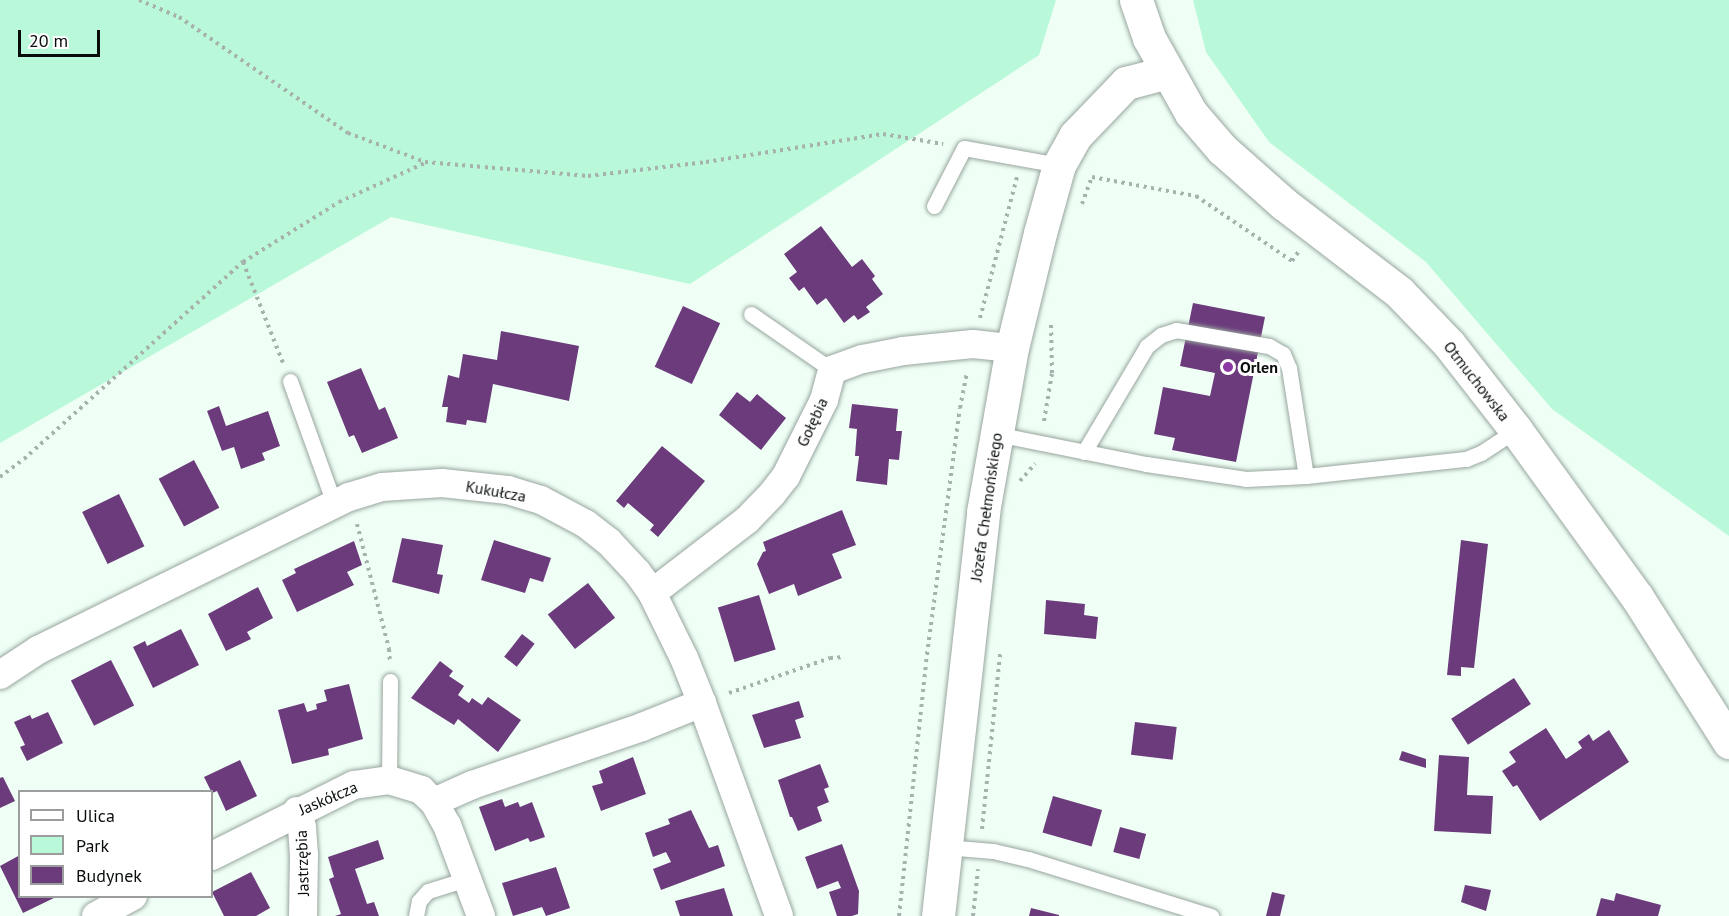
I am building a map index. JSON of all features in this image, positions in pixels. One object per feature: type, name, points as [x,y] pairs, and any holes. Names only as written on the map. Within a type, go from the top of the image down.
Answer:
[{"type":"main road","name":"Otmuchowska","points":[[1136,0],[1149,38],[1191,113],[1222,149],[1284,204],[1399,292],[1449,344],[1637,597],[1729,742]]},
{"type":"main road","points":[[1160,0],[1168,72]]},
{"type":"main road","name":"Józefa Chełmońskiego","points":[[938,916],[966,648],[996,434],[1012,348],[1059,165],[1075,136],[1126,82],[1168,72]]},
{"type":"street","points":[[832,370],[863,359],[903,351],[973,344],[1012,348]]},
{"type":"street","name":"Gołębia","points":[[652,593],[747,520],[772,494],[786,476],[824,400],[832,370]]},
{"type":"street","name":"Kukułcza","points":[[0,675],[38,650],[342,500],[382,488],[441,483],[499,488],[541,500],[586,524],[609,542],[637,572],[652,593],[684,658],[702,703],[779,916]]},
{"type":"street","points":[[434,802],[471,785],[642,727],[702,703]]},
{"type":"street","name":"Jaskółcza","points":[[213,855],[297,811],[354,785],[388,780],[421,790],[434,802],[447,825],[481,916]]},
{"type":"street","name":"Jastrzębia","points":[[297,811],[302,827],[304,854],[303,916]]},
{"type":"street","points":[[96,916],[132,898]]},
{"type":"lane","points":[[934,206],[964,148],[1059,165]]},
{"type":"lane","points":[[751,314],[832,370]]},
{"type":"lane","points":[[1084,452],[1147,346],[1161,335],[1176,330],[1269,346],[1283,354],[1289,368],[1306,476]]},
{"type":"lane","points":[[290,381],[342,500]]},
{"type":"lane","points":[[996,434],[1084,452],[1246,479],[1306,476],[1466,459],[1481,453],[1515,430]]},
{"type":"lane","points":[[388,780],[390,681]]},
{"type":"lane","points":[[945,847],[980,850],[1029,859],[1211,916]]},
{"type":"lane","points":[[416,916],[419,901],[428,891],[467,879]]},
{"type":"path","points":[[139,0],[179,17],[348,133],[425,162],[588,176],[706,162],[883,134],[964,148]]},
{"type":"path","points":[[0,477],[24,459],[243,262],[339,202],[425,162]]},
{"type":"path","points":[[1080,209],[1092,177],[1196,196],[1292,261]]},
{"type":"path","points":[[243,262],[290,381]]},
{"type":"path","points":[[1016,486],[1035,463],[1041,442],[1052,373],[1051,328],[1053,317]]},
{"type":"path","points":[[342,500],[389,649],[390,681]]},
{"type":"path","points":[[973,916],[1002,642]]},
{"type":"path","points":[[702,703],[830,658],[845,657]]},
{"type":"green space","points":[[0,0],[1056,0],[1039,55],[690,284],[391,217],[0,443]]},
{"type":"green space","points":[[1193,0],[1729,0],[1729,536],[1552,409],[1426,262],[1269,142],[1206,52]]},
{"type":"building","points":[[821,226],[852,267],[862,259],[875,276],[872,279],[883,294],[866,307],[870,312],[858,320],[854,315],[844,323],[826,298],[817,305],[804,287],[799,291],[789,278],[797,272],[784,254]]},
{"type":"building","points":[[1193,303],[1265,317],[1236,462],[1172,450],[1175,438],[1154,434],[1163,387],[1210,396],[1215,373],[1180,366]]},
{"type":"building","points":[[683,306],[720,323],[692,384],[655,367]]},
{"type":"building","points":[[501,331],[579,346],[569,401],[493,384],[486,423],[467,420],[466,425],[446,422],[448,407],[442,407],[448,375],[459,378],[463,354],[497,360]]},
{"type":"building","points":[[361,368],[379,410],[385,407],[398,438],[362,453],[354,435],[349,437],[327,382]]},
{"type":"building","points":[[737,392],[750,402],[757,394],[786,418],[761,450],[719,415]]},
{"type":"building","points":[[852,404],[898,409],[896,431],[902,431],[899,460],[889,459],[887,485],[856,481],[859,456],[855,456],[857,429],[849,428]]},
{"type":"building","points":[[219,406],[226,426],[268,411],[280,446],[262,453],[265,460],[241,469],[234,447],[222,451],[207,411]]},
{"type":"building","points":[[662,446],[705,481],[658,537],[650,530],[654,525],[628,503],[624,508],[616,501]]},
{"type":"building","points":[[194,460],[219,508],[184,526],[159,479]]},
{"type":"building","points":[[119,494],[144,546],[108,564],[82,512]]},
{"type":"building","points":[[842,510],[856,545],[832,554],[842,578],[798,596],[794,584],[769,594],[757,564],[763,552],[766,551],[763,542]]},
{"type":"building","points":[[402,538],[443,545],[437,574],[443,575],[439,594],[392,582]]},
{"type":"building","points":[[494,540],[551,558],[543,582],[530,578],[525,593],[481,580]]},
{"type":"building","points":[[1461,540],[1488,544],[1474,668],[1461,667],[1461,676],[1447,675]]},
{"type":"building","points":[[354,541],[362,565],[347,572],[354,585],[297,612],[282,580],[296,573],[294,569]]},
{"type":"building","points":[[588,583],[615,618],[575,649],[548,614]]},
{"type":"building","points":[[258,587],[273,618],[247,632],[251,639],[226,651],[208,614]]},
{"type":"building","points":[[759,595],[776,650],[735,662],[718,608]]},
{"type":"building","points":[[1046,600],[1085,604],[1084,615],[1098,617],[1096,639],[1044,634]]},
{"type":"building","points":[[181,629],[199,665],[153,688],[133,647],[145,641],[147,646]]},
{"type":"building","points":[[522,634],[535,644],[517,667],[504,657]]},
{"type":"building","points":[[111,660],[134,705],[94,726],[71,680]]},
{"type":"building","points":[[440,661],[453,671],[449,676],[464,686],[458,695],[469,703],[472,698],[482,705],[488,697],[521,720],[498,752],[458,719],[454,725],[411,698]]},
{"type":"building","points":[[1514,678],[1531,704],[1468,745],[1451,719]]},
{"type":"building","points":[[349,684],[363,739],[328,749],[329,755],[292,764],[278,710],[304,703],[307,712],[317,709],[316,704],[327,701],[324,690]]},
{"type":"building","points":[[799,701],[804,717],[795,720],[801,738],[764,748],[752,715]]},
{"type":"building","points":[[48,712],[63,743],[27,761],[20,747],[25,745],[14,722],[30,715],[32,719]]},
{"type":"building","points":[[1135,722],[1177,727],[1173,760],[1131,755]]},
{"type":"building","points":[[1546,728],[1566,759],[1582,748],[1578,742],[1589,734],[1593,741],[1609,730],[1629,762],[1540,821],[1517,785],[1513,787],[1502,771],[1516,762],[1509,752]]},
{"type":"building","points":[[1402,751],[1426,759],[1426,768],[1399,760]]},
{"type":"building","points":[[1439,755],[1469,757],[1467,795],[1493,796],[1491,834],[1434,831]]},
{"type":"building","points":[[633,757],[646,794],[601,811],[592,786],[603,783],[599,771]]},
{"type":"building","points":[[240,760],[257,796],[226,811],[217,791],[213,793],[213,790],[210,790],[204,777]]},
{"type":"building","points":[[820,764],[829,787],[824,789],[829,802],[817,807],[822,821],[798,831],[790,817],[778,780]]},
{"type":"building","points":[[3,777],[15,801],[0,808],[0,778]]},
{"type":"building","points":[[1053,796],[1102,810],[1092,847],[1043,833]]},
{"type":"building","points":[[502,799],[505,807],[518,802],[520,807],[532,802],[545,837],[530,842],[528,838],[495,851],[479,807]]},
{"type":"building","points":[[691,810],[709,848],[718,845],[725,866],[661,890],[653,869],[671,862],[666,852],[653,857],[645,833],[670,824],[668,819]]},
{"type":"building","points":[[1120,827],[1146,834],[1139,859],[1113,852]]},
{"type":"building","points":[[378,840],[384,859],[355,869],[367,904],[374,902],[379,916],[335,916],[341,914],[329,879],[334,877],[328,857]]},
{"type":"building","points":[[842,844],[859,891],[858,914],[852,916],[837,916],[829,892],[841,888],[838,881],[817,889],[805,857]]},
{"type":"building","points":[[18,856],[18,898],[54,898],[23,913],[0,866]]},
{"type":"building","points":[[556,867],[570,908],[546,916],[542,907],[513,916],[502,883]]},
{"type":"building","points":[[251,872],[270,908],[256,916],[224,916],[213,891]]},
{"type":"building","points":[[1465,885],[1491,890],[1486,911],[1461,902]]},
{"type":"building","points":[[724,888],[733,916],[680,916],[675,901]]},
{"type":"building","points":[[1272,892],[1285,895],[1280,916],[1266,916]]},
{"type":"building","points":[[1616,893],[1661,905],[1658,916],[1596,916],[1601,898],[1614,901]]},
{"type":"building","points":[[1031,908],[1059,915],[1059,916],[1029,916]]},
{"type":"place","name":"Orlen","points":[[1228,367]]}]
